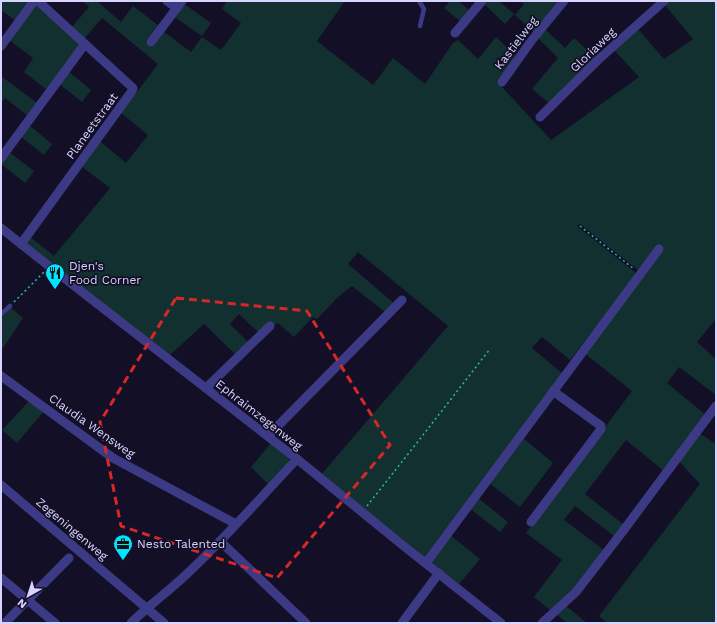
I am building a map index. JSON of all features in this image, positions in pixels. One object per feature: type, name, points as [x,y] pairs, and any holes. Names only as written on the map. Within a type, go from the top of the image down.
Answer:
[{"type":"street","points":[[1,46],[34,1]]},
{"type":"street","name":"Planeetstraat","points":[[21,244],[133,88],[38,1]]},
{"type":"street","points":[[151,42],[179,4],[168,1]]},
{"type":"street","points":[[455,33],[482,1]]},
{"type":"street","name":"Kastielweg","points":[[502,82],[532,40],[564,1]]},
{"type":"street","name":"Gloriaweg","points":[[540,117],[598,60],[664,1]]},
{"type":"street","points":[[1,158],[85,44]]},
{"type":"street","name":"Ephraimzegenweg","points":[[1,228],[268,436],[501,623]]},
{"type":"street","points":[[426,563],[659,249]]},
{"type":"street","points":[[268,436],[402,300]]},
{"type":"street","points":[[206,388],[270,326]]},
{"type":"street","name":"Claudia Wensweg","points":[[1,376],[113,458],[236,524]]},
{"type":"street","points":[[531,522],[601,429],[601,426],[553,391]]},
{"type":"street","points":[[542,623],[576,592],[624,531],[716,406]]},
{"type":"street","points":[[131,623],[146,608],[189,572],[297,459]]},
{"type":"street","name":"Zegeningenweg","points":[[1,485],[164,623]]},
{"type":"street","points":[[220,541],[306,623]]},
{"type":"street","points":[[6,623],[69,558]]},
{"type":"street","points":[[402,623],[439,573]]},
{"type":"street","points":[[1,578],[55,623]]},
{"type":"lane","points":[[419,1],[424,9],[420,26]]},
{"type":"lane","points":[[1,314],[10,306]]},
{"type":"path","points":[[580,226],[640,274]]},
{"type":"path","points":[[10,306],[50,267]]},
{"type":"path","points":[[362,512],[490,349]]},
{"type":"highlighted area","points":[[176,298],[307,311],[390,445],[277,578],[121,526],[100,422]]},
{"type":"green space","points":[[1,1],[30,1],[16,21],[1,10]]},
{"type":"green space","points":[[82,1],[98,1],[121,22],[133,6],[158,25],[146,41],[152,46],[163,31],[191,52],[202,37],[221,50],[241,23],[222,9],[227,1],[345,1],[317,41],[373,85],[393,58],[425,84],[453,43],[458,40],[478,59],[496,37],[515,55],[513,58],[516,60],[512,66],[514,69],[501,86],[551,140],[639,77],[614,50],[637,28],[664,59],[693,39],[664,4],[668,1],[716,1],[716,319],[697,342],[716,359],[716,395],[679,367],[667,383],[706,415],[664,471],[626,440],[585,494],[623,524],[614,536],[575,506],[564,520],[604,550],[573,590],[550,610],[534,597],[562,560],[526,533],[632,391],[584,353],[662,248],[657,245],[638,270],[580,224],[577,226],[637,274],[570,360],[542,337],[532,348],[562,373],[425,557],[321,475],[448,326],[358,252],[348,264],[395,304],[386,313],[352,286],[338,297],[317,319],[313,317],[294,337],[278,323],[275,325],[271,322],[259,333],[239,314],[230,324],[249,343],[236,355],[204,324],[169,356],[27,243],[29,236],[54,256],[110,188],[81,166],[100,141],[126,163],[148,135],[121,113],[158,64],[102,18],[84,39],[71,28],[89,7]]},
{"type":"green space","points":[[450,1],[458,1],[470,11],[461,22],[444,8]]},
{"type":"green space","points":[[488,1],[499,1],[514,14],[505,24],[485,5]]},
{"type":"green space","points":[[521,1],[555,1],[558,3],[534,32],[515,15],[524,4]]},
{"type":"green space","points":[[183,3],[211,23],[202,36],[173,16]]},
{"type":"green space","points":[[37,5],[79,44],[79,47],[47,90],[24,72],[33,58],[9,40],[32,7]]},
{"type":"green space","points":[[544,28],[565,48],[574,38],[597,59],[550,104],[532,89],[558,58],[536,36]]},
{"type":"green space","points":[[68,71],[91,90],[82,102],[58,83]]},
{"type":"green space","points":[[1,76],[37,103],[28,116],[5,98],[1,103]]},
{"type":"green space","points":[[29,125],[52,144],[44,155],[20,136]]},
{"type":"green space","points":[[9,152],[34,171],[25,183],[1,164]]},
{"type":"green space","points":[[9,306],[23,318],[1,351],[1,313]]},
{"type":"green space","points":[[30,400],[44,411],[17,443],[2,430]]},
{"type":"green space","points":[[699,433],[716,444],[716,623],[607,623],[599,616],[700,484],[678,460]]},
{"type":"green space","points":[[523,438],[553,463],[520,507],[489,483]]},
{"type":"green space","points":[[271,443],[289,458],[289,463],[268,484],[251,467]]},
{"type":"green space","points":[[478,498],[508,522],[500,532],[469,508]]},
{"type":"green space","points":[[450,535],[480,559],[459,584],[430,561]]},
{"type":"green space","points":[[565,605],[587,623],[567,623],[555,613]]},
{"type":"place","name":"Djen's Food Corner","points":[[55,290]]},
{"type":"place","name":"Nesto Talented","points":[[123,561]]}]
